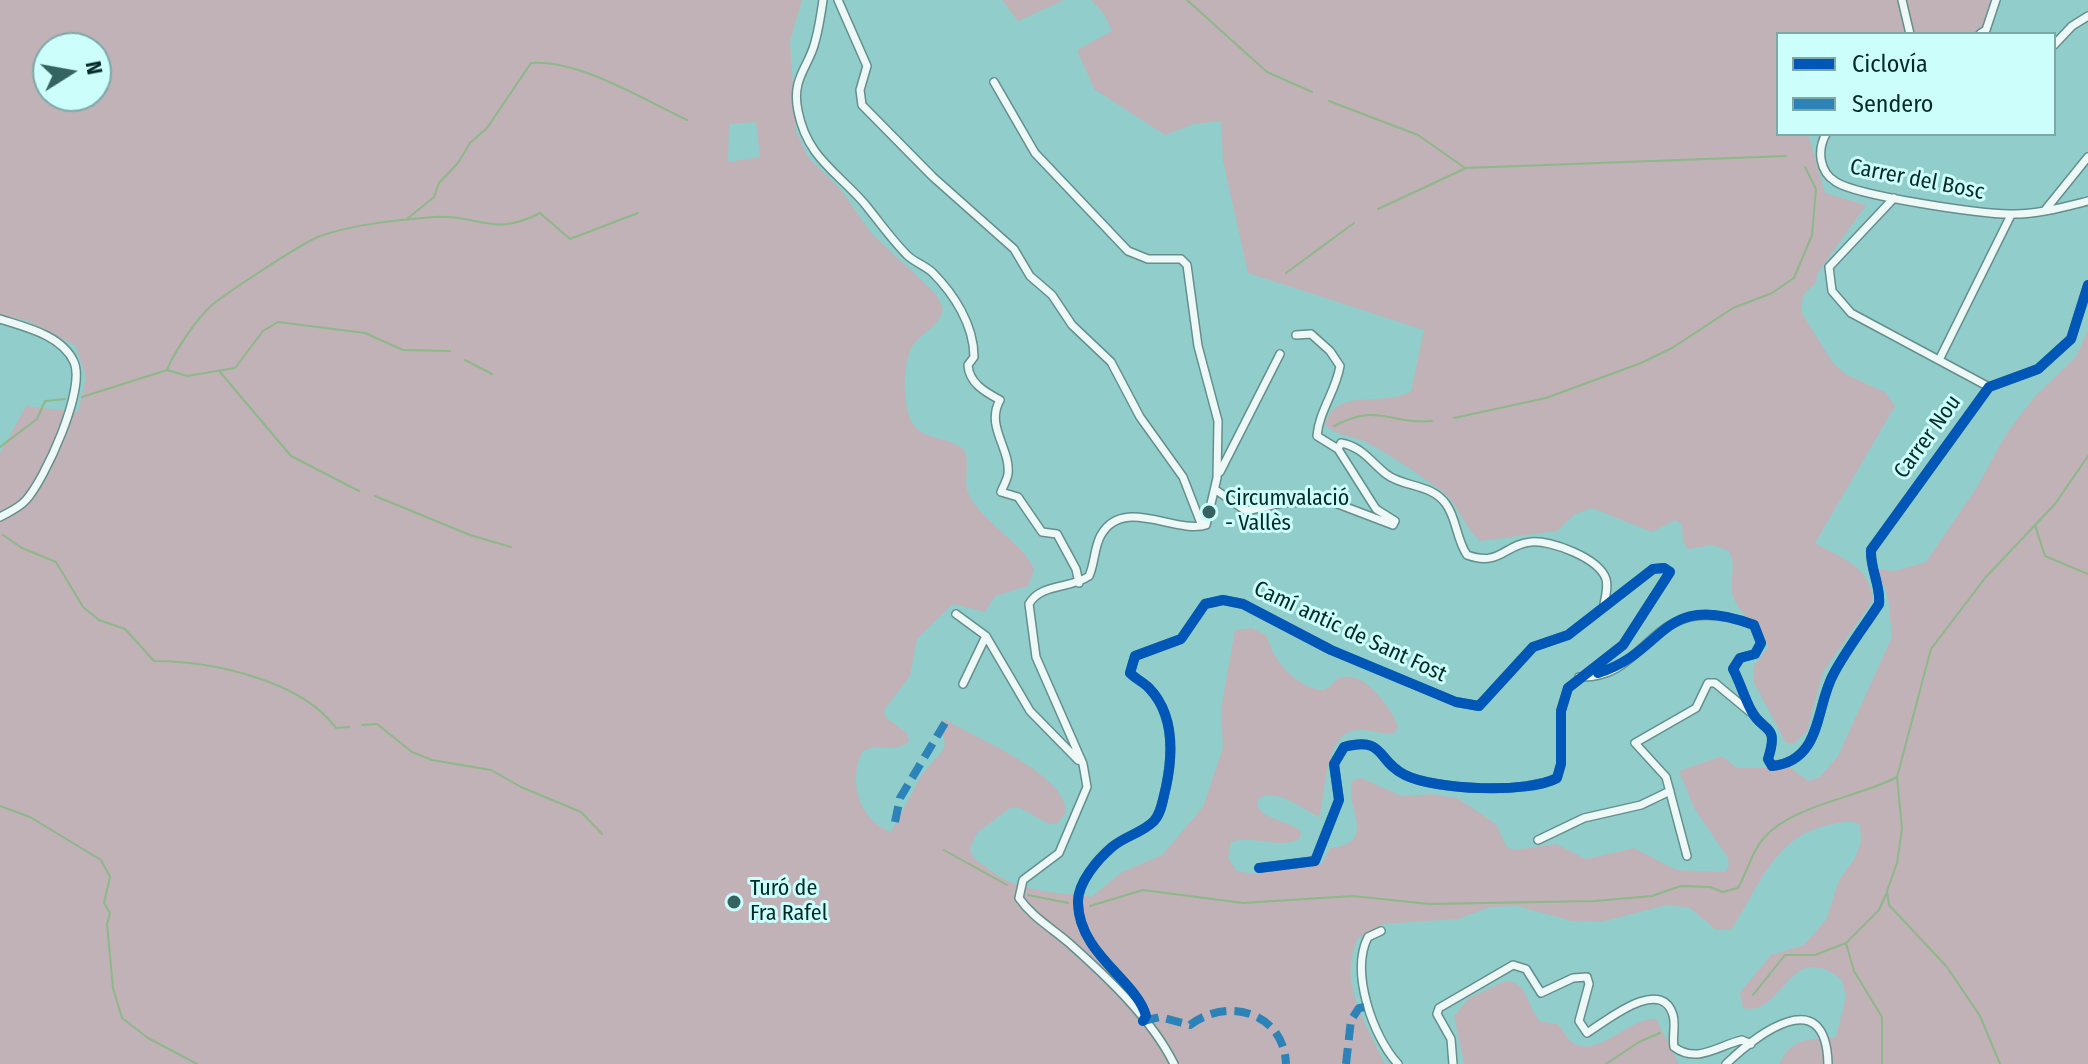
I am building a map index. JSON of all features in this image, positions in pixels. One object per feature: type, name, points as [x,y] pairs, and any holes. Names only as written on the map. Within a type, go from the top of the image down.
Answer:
[{"type":"street","points":[[823,0],[815,46],[802,66],[797,90],[797,110],[809,144],[827,170],[861,200],[909,258],[929,270],[960,310],[974,337],[974,357],[968,365],[968,374],[982,391],[1000,400],[996,408],[995,427],[1008,472],[1001,492],[1018,497],[1042,532],[1057,534],[1071,557],[1079,583]]},
{"type":"street","points":[[838,0],[867,66],[860,90],[862,105],[933,177],[1014,249],[1030,276],[1052,295],[1072,325],[1111,362],[1140,417],[1183,477],[1202,526]]},
{"type":"street","points":[[1902,0],[1910,32]]},
{"type":"street","points":[[1983,32],[1996,0]]},
{"type":"street","points":[[2056,43],[2072,26],[2088,16]]},
{"type":"street","points":[[994,82],[1035,153],[1128,251],[1148,259],[1181,259],[1187,265],[1198,346],[1218,421],[1216,490],[1209,518],[1202,526],[1188,528],[1150,517],[1118,521],[1099,538],[1089,576],[1079,583],[1044,591],[1029,604],[1036,657],[1083,764],[1087,787],[1064,844],[1051,861],[1023,880],[1019,898],[1028,910],[1080,953],[1143,1021],[1174,1064]]},
{"type":"street","name":"Carrer del Bosc","points":[[1825,136],[1820,153],[1830,178],[1845,186],[1894,198],[2011,215],[2046,209]]},
{"type":"street","points":[[2046,209],[2088,157]]},
{"type":"street","points":[[1894,198],[1829,267],[1832,291],[1851,313],[1940,358],[1989,387]]},
{"type":"street","points":[[2046,209],[2088,201]]},
{"type":"street","points":[[1940,358],[2011,215]]},
{"type":"street","name":"Carrer Nou","points":[[1752,714],[1771,732],[1773,744],[1768,759],[1772,766],[1802,753],[1812,742],[1833,674],[1879,604],[1881,592],[1870,565],[1871,550],[1989,387],[2038,369],[2071,339],[2088,285]]},
{"type":"street","points":[[0,319],[47,336],[61,346],[75,366],[74,394],[39,482],[25,502],[0,517]]},
{"type":"street","points":[[1216,490],[1246,511],[1282,503],[1330,501],[1393,525],[1395,521],[1376,509],[1338,449],[1317,436],[1318,424],[1338,381],[1340,366],[1330,351],[1311,334],[1296,335]]},
{"type":"street","points":[[1217,478],[1280,354]]},
{"type":"street","points":[[1338,449],[1341,443],[1360,449],[1387,475],[1437,493],[1448,507],[1459,544],[1467,555],[1490,559],[1521,544],[1553,543],[1594,565],[1603,573],[1607,589],[1604,604]]},
{"type":"street","points":[[1259,868],[1315,861],[1339,800],[1334,764],[1344,747],[1362,742],[1379,748],[1405,775],[1455,785],[1511,790],[1544,785],[1557,778],[1561,764],[1561,711],[1568,688],[1623,645],[1670,572],[1664,568],[1653,569],[1604,604]]},
{"type":"street","name":"Camí antic de Sant Fost","points":[[1143,1021],[1146,1016],[1140,1002],[1104,962],[1090,939],[1077,901],[1083,883],[1112,847],[1155,820],[1162,803],[1170,767],[1171,738],[1152,691],[1130,673],[1135,656],[1181,639],[1205,604],[1232,601],[1331,650],[1473,707],[1486,701],[1533,647],[1568,635],[1604,604]]},
{"type":"street","points":[[956,614],[986,636],[1030,711],[1083,764]]},
{"type":"street","points":[[1579,677],[1613,669],[1636,654],[1670,623],[1690,615],[1733,618],[1754,625],[1761,643],[1755,654],[1740,658],[1733,669],[1752,714]]},
{"type":"street","points":[[963,684],[986,636]]},
{"type":"street","points":[[1687,856],[1666,777],[1635,743],[1696,708],[1708,683],[1715,683],[1752,714]]},
{"type":"street","points":[[1538,840],[1584,818],[1641,805],[1670,791]]},
{"type":"street","points":[[1381,931],[1368,937],[1360,965],[1367,1007],[1398,1064]]},
{"type":"street","points":[[1453,1064],[1453,1046],[1437,1014],[1439,1008],[1513,965],[1526,969],[1541,993],[1573,978],[1587,977],[1589,984],[1579,1021],[1587,1033],[1630,1004],[1646,999],[1666,1004],[1673,1013],[1674,1047],[1682,1053],[1695,1056],[1742,1040],[1751,1044]]},
{"type":"street","points":[[1726,1064],[1774,1025],[1802,1019],[1824,1037],[1828,1064]]},
{"type":"shaded area","points":[[0,0],[802,0],[790,41],[796,131],[808,157],[841,190],[872,234],[935,293],[943,308],[938,320],[917,340],[909,353],[905,387],[911,421],[922,432],[954,443],[965,451],[969,495],[984,515],[1023,552],[1034,570],[1028,586],[995,596],[985,612],[953,604],[917,639],[910,676],[884,710],[886,718],[907,733],[909,741],[898,747],[862,752],[856,775],[859,799],[871,819],[891,832],[922,774],[943,750],[945,742],[939,725],[944,719],[1035,770],[1062,798],[1066,812],[1058,823],[1049,824],[1020,808],[1010,808],[977,833],[970,848],[975,859],[1002,878],[1026,888],[1091,897],[1122,872],[1162,855],[1203,807],[1223,748],[1221,709],[1235,630],[1252,628],[1267,636],[1274,654],[1295,679],[1304,685],[1324,690],[1339,678],[1348,676],[1358,679],[1383,700],[1398,726],[1395,733],[1357,730],[1338,741],[1328,766],[1319,817],[1282,798],[1259,798],[1257,806],[1261,811],[1296,828],[1301,832],[1299,839],[1282,843],[1231,842],[1228,858],[1237,871],[1254,874],[1322,863],[1330,848],[1345,845],[1354,839],[1357,831],[1351,790],[1353,780],[1361,778],[1402,796],[1434,794],[1459,799],[1496,824],[1506,846],[1513,850],[1556,844],[1586,859],[1634,848],[1676,870],[1724,872],[1729,866],[1728,858],[1694,808],[1679,771],[1722,756],[1737,768],[1791,768],[1808,781],[1820,777],[1838,756],[1892,637],[1888,597],[1877,569],[1895,571],[1926,562],[1977,487],[2006,434],[2035,396],[2076,357],[2088,330],[2088,1064],[1779,1064],[1790,1048],[1802,1041],[1836,1037],[1846,997],[1842,980],[1824,969],[1810,967],[1798,972],[1768,1002],[1757,1008],[1743,1008],[1740,992],[1771,955],[1804,945],[1826,920],[1839,880],[1855,858],[1861,841],[1860,824],[1846,822],[1824,826],[1791,843],[1768,868],[1731,930],[1716,930],[1690,908],[1667,905],[1601,922],[1572,921],[1517,906],[1490,907],[1458,919],[1384,924],[1358,938],[1351,971],[1356,1002],[1385,1064],[0,1064],[0,453],[26,406],[78,412],[86,377],[76,346],[26,320],[0,315]],"holes":[[[756,122],[760,157],[728,162],[729,124]]]},
{"type":"shaded area","points":[[1002,0],[1064,0],[1018,21]]},
{"type":"shaded area","points":[[1091,0],[1991,0],[1985,23],[1977,32],[1776,32],[1776,136],[1809,136],[1825,193],[1866,205],[1817,274],[1816,283],[1803,295],[1801,312],[1833,363],[1847,375],[1885,392],[1895,406],[1815,543],[1860,570],[1873,600],[1823,672],[1807,731],[1794,743],[1786,743],[1754,683],[1753,667],[1768,647],[1761,632],[1736,604],[1729,551],[1713,545],[1688,549],[1683,542],[1682,524],[1675,520],[1652,532],[1592,508],[1575,514],[1557,531],[1480,541],[1445,493],[1373,446],[1338,433],[1325,424],[1339,405],[1400,396],[1411,391],[1424,330],[1248,273],[1223,161],[1221,121],[1194,124],[1165,135],[1094,89],[1077,50],[1112,31],[1104,14]]},
{"type":"shaded area","points":[[1505,981],[1513,982],[1523,990],[1540,1021],[1557,1024],[1573,1043],[1582,1046],[1593,1046],[1636,1024],[1656,1019],[1679,1064],[1464,1064],[1454,1016],[1469,998]]},
{"type":"waterway","points":[[1187,0],[1267,72],[1312,92]]},
{"type":"waterway","points":[[407,219],[434,197],[439,183],[458,163],[470,143],[487,128],[531,63],[550,63],[590,74],[687,120]]},
{"type":"waterway","points":[[1329,101],[1418,135],[1465,168],[1786,156]]},
{"type":"waterway","points":[[1454,418],[1546,398],[1641,363],[1672,348],[1733,308],[1772,293],[1794,278],[1812,235],[1816,189],[1805,167]]},
{"type":"waterway","points":[[1378,209],[1464,169]]},
{"type":"waterway","points":[[82,397],[167,370],[186,336],[212,305],[265,268],[320,236],[391,221],[434,217],[510,224],[540,213],[570,239],[638,213]]},
{"type":"waterway","points":[[1286,273],[1354,223]]},
{"type":"waterway","points":[[167,370],[187,376],[235,368],[263,331],[278,322],[365,333],[403,350],[450,351]]},
{"type":"waterway","points":[[465,360],[492,374]]},
{"type":"waterway","points":[[220,372],[291,456],[359,491]]},
{"type":"waterway","points":[[0,447],[37,419],[45,401],[65,399]]},
{"type":"waterway","points":[[1334,426],[1350,419],[1374,415],[1432,421]]},
{"type":"waterway","points":[[2000,1064],[1980,1016],[1947,967],[1889,905],[1887,891],[1897,863],[1902,829],[1897,777],[1931,649],[1985,578],[2055,504],[2088,456]]},
{"type":"waterway","points":[[375,496],[470,535],[511,547]]},
{"type":"waterway","points":[[2035,525],[2045,556],[2088,574]]},
{"type":"waterway","points":[[3,535],[22,548],[56,562],[83,607],[99,620],[125,629],[154,661],[202,665],[253,676],[301,697],[336,728],[349,727]]},
{"type":"waterway","points":[[362,725],[377,724],[412,752],[432,760],[491,770],[521,787],[581,812],[602,834]]},
{"type":"waterway","points":[[1090,906],[1143,890],[1243,903],[1353,896],[1429,904],[1595,901],[1652,896],[1681,886],[1710,887],[1723,892],[1738,888],[1759,844],[1775,827],[1808,810],[1897,777]]},
{"type":"waterway","points":[[0,806],[30,817],[101,860],[110,877],[104,903],[110,913],[107,924],[113,988],[122,1018],[148,1038],[197,1064]]},
{"type":"waterway","points":[[944,850],[1007,885]]},
{"type":"waterway","points":[[1882,1064],[1882,1017],[1854,971],[1846,943],[1879,910],[1886,894]]},
{"type":"waterway","points":[[1028,895],[1068,903]]},
{"type":"waterway","points":[[1753,995],[1785,955],[1815,955],[1846,943]]},
{"type":"waterway","points":[[1606,1064],[1639,1042],[1660,1033]]},
{"type":"marked path","points":[[895,822],[900,798],[945,723]]},
{"type":"marked path","points":[[1346,1064],[1351,1020],[1359,1008],[1367,1007]]},
{"type":"marked path","points":[[1143,1021],[1160,1017],[1190,1025],[1205,1016],[1221,1012],[1252,1014],[1276,1032],[1283,1046],[1286,1064]]},
{"type":"cycle path","points":[[1598,673],[1621,663],[1682,619],[1700,615],[1723,616],[1754,625],[1761,643],[1755,654],[1740,658],[1733,669],[1755,717],[1771,733],[1768,759],[1772,766],[1789,762],[1801,754],[1815,730],[1834,673],[1879,604],[1871,550],[1989,387],[2038,369],[2071,339],[2088,285]]},
{"type":"cycle path","points":[[1143,1021],[1146,1016],[1141,1003],[1088,937],[1078,903],[1081,888],[1095,865],[1117,843],[1154,821],[1163,800],[1171,748],[1168,722],[1149,688],[1130,673],[1135,656],[1181,639],[1205,604],[1223,600],[1243,604],[1331,650],[1456,702],[1479,706],[1533,647],[1568,635],[1653,569],[1664,568],[1670,572],[1623,645],[1568,688],[1561,711],[1561,764],[1557,778],[1504,788],[1437,784],[1405,775],[1374,747],[1357,744],[1344,747],[1334,764],[1339,800],[1315,861],[1259,868]]},
{"type":"place","name":"Circumvalació - Vallès","points":[[1209,512]]},
{"type":"place","name":"Turó de Fra Rafel","points":[[734,902]]}]
